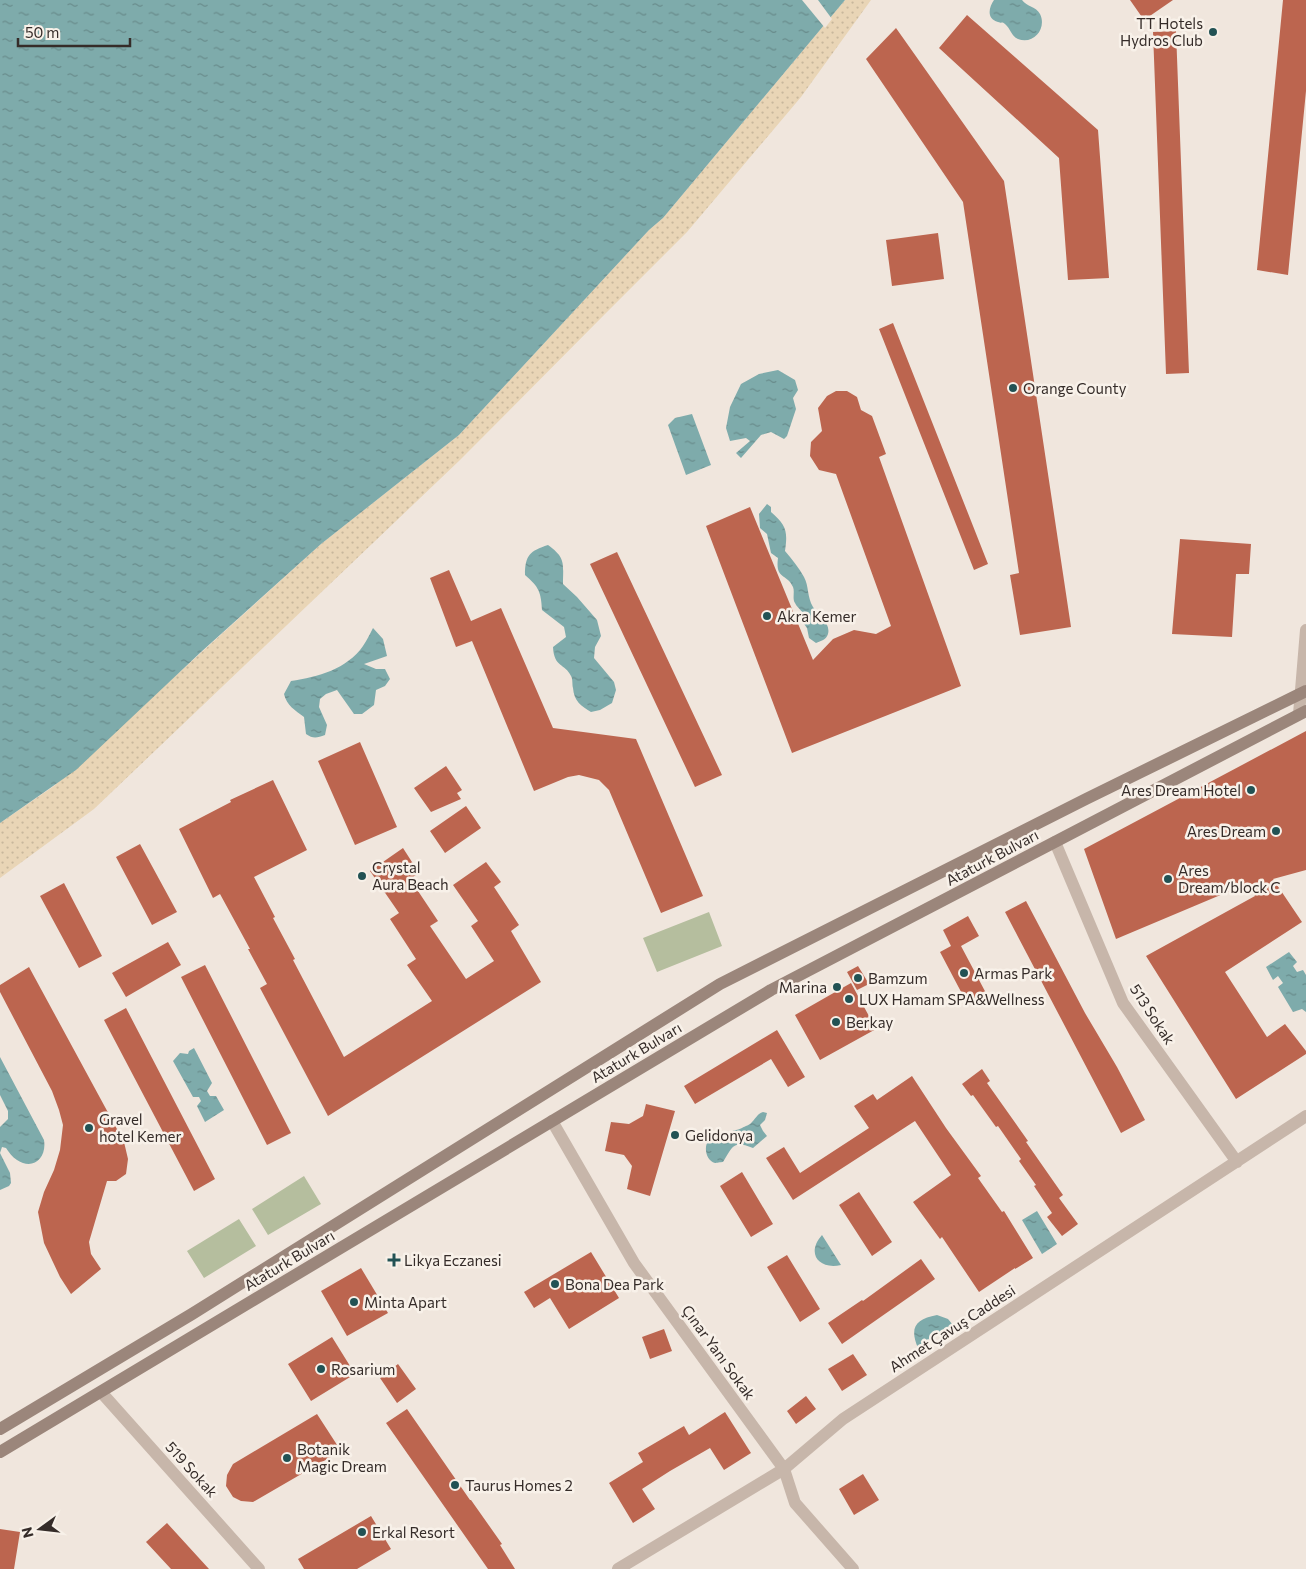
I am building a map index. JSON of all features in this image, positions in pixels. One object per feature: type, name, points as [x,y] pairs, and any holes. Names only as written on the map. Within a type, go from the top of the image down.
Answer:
[{"type":"main road","name":"Ataturk Bulvarı","points":[[0,1429],[192,1314],[720,984],[1086,799],[1303,693]]},
{"type":"main road","name":"Ataturk Bulvarı","points":[[0,1452],[771,990],[1302,713]]},
{"type":"street","points":[[1302,713],[1306,630]]},
{"type":"street","name":"513 Sokak","points":[[1055,842],[1123,1004],[1237,1162]]},
{"type":"street","name":"Ahmet Çavuş Caddesi","points":[[618,1569],[784,1469],[843,1419],[1306,1116]]},
{"type":"street","name":"Çınar Yanı Sokak","points":[[552,1121],[634,1263],[784,1469],[795,1503],[853,1569]]},
{"type":"street","name":"519 Sokak","points":[[101,1392],[259,1569]]},
{"type":"green space","points":[[709,912],[722,946],[657,972],[643,938]]},
{"type":"green space","points":[[304,1176],[321,1204],[268,1235],[252,1209]]},
{"type":"green space","points":[[239,1219],[256,1246],[204,1278],[187,1251]]},
{"type":"sand","points":[[845,0],[871,0],[801,97],[687,232],[460,460],[94,809],[0,878],[0,823],[54,786],[321,544],[459,435],[649,230],[663,218]]},
{"type":"water","points":[[0,0],[845,0],[663,218],[649,230],[459,435],[321,544],[201,652],[76,770],[0,823]]},
{"type":"water","points":[[994,0],[1022,0],[1036,9],[1042,19],[1042,25],[1038,34],[1029,40],[1016,38],[1005,24],[994,20],[990,16],[990,9]]},
{"type":"water","points":[[778,370],[795,380],[798,390],[793,398],[796,409],[787,436],[784,439],[771,432],[761,435],[741,458],[736,453],[750,441],[746,438],[730,441],[726,428],[730,407],[741,384],[759,374]]},
{"type":"water","points":[[692,414],[711,465],[686,475],[668,425],[675,418]]},
{"type":"water","points":[[767,504],[785,529],[785,551],[804,577],[811,603],[828,626],[826,638],[816,643],[809,638],[807,628],[799,617],[802,612],[794,601],[793,587],[778,570],[778,558],[771,553],[767,534],[760,528],[759,514]]},
{"type":"water","points":[[548,545],[561,558],[563,584],[597,620],[601,636],[595,647],[594,658],[614,682],[616,690],[612,703],[600,710],[591,712],[576,700],[572,677],[555,659],[554,654],[553,647],[566,637],[564,627],[542,610],[538,590],[525,575],[526,563],[530,555],[537,549]]},
{"type":"water","points":[[373,628],[383,639],[387,656],[364,664],[376,669],[385,669],[390,679],[385,686],[376,690],[374,705],[362,714],[354,714],[337,690],[326,694],[320,699],[319,707],[327,725],[325,735],[315,738],[308,736],[306,734],[304,717],[289,705],[285,698],[284,694],[291,681],[331,671],[349,661],[364,644]]},
{"type":"water","points":[[1289,952],[1297,962],[1293,966],[1297,972],[1303,970],[1306,975],[1306,1012],[1302,1009],[1293,1012],[1278,987],[1283,983],[1278,976],[1273,980],[1266,967]]},
{"type":"water","points":[[194,1048],[212,1083],[207,1091],[210,1096],[216,1096],[224,1110],[205,1122],[197,1106],[201,1101],[199,1097],[193,1097],[173,1061],[180,1053],[188,1054]]},
{"type":"water","points":[[0,1057],[44,1140],[41,1157],[33,1163],[28,1164],[17,1160],[6,1148],[2,1147],[0,1153],[0,1127],[8,1119],[8,1111],[0,1095]]},
{"type":"water","points":[[763,1112],[767,1113],[765,1120],[760,1125],[767,1136],[753,1148],[741,1145],[734,1146],[723,1162],[715,1163],[709,1159],[706,1146],[709,1140],[715,1136],[749,1125]]},
{"type":"water","points":[[0,1153],[10,1173],[11,1183],[0,1190]]},
{"type":"water","points":[[1037,1211],[1057,1244],[1042,1254],[1022,1220]]},
{"type":"water","points":[[822,1235],[841,1265],[826,1265],[817,1259],[815,1248]]},
{"type":"water","points":[[937,1315],[948,1319],[953,1325],[918,1348],[914,1335],[916,1325],[924,1319]]},
{"type":"pier","points":[[802,0],[818,0],[832,19],[825,28]]},
{"type":"building","points":[[1130,0],[1173,0],[1144,20]]},
{"type":"building","points":[[1283,0],[1306,0],[1306,91],[1288,275],[1257,270]]},
{"type":"building","points":[[967,15],[1098,130],[1109,278],[1068,280],[1059,158],[939,48]]},
{"type":"building","name":"Orange County","points":[[896,28],[1004,181],[1071,627],[1020,635],[1010,575],[1019,573],[963,202],[866,59]]},
{"type":"building","points":[[1176,31],[1189,373],[1166,374],[1153,32]]},
{"type":"building","points":[[938,233],[944,279],[892,286],[886,240]]},
{"type":"building","points":[[893,323],[988,564],[974,570],[879,329]]},
{"type":"building","name":"Akra Kemer","points":[[836,391],[847,391],[857,397],[861,410],[872,416],[886,454],[879,457],[961,686],[792,753],[706,526],[750,507],[813,660],[833,639],[854,630],[876,634],[891,626],[836,474],[819,470],[810,456],[811,442],[822,431],[818,408],[827,396]]},
{"type":"building","points":[[1180,539],[1251,544],[1249,574],[1236,574],[1232,637],[1172,634]]},
{"type":"building","points":[[617,552],[722,775],[695,787],[590,564]]},
{"type":"building","points":[[449,570],[471,621],[501,608],[553,728],[636,739],[703,896],[661,913],[609,790],[599,780],[579,775],[568,777],[534,791],[472,641],[456,647],[430,578]]},
{"type":"building","name":"Ares Dream Hotel","points":[[1306,731],[1306,870],[1273,879],[1302,922],[1225,972],[1267,1037],[1285,1024],[1306,1051],[1306,1054],[1236,1099],[1146,956],[1255,896],[1249,883],[1116,939],[1084,849]]},
{"type":"building","points":[[360,742],[397,827],[355,845],[318,761]]},
{"type":"building","points":[[446,766],[462,790],[457,793],[461,799],[431,812],[414,788]]},
{"type":"building","points":[[273,780],[307,850],[254,877],[295,959],[293,960],[344,1057],[432,1001],[407,965],[416,959],[390,919],[399,913],[370,871],[403,848],[419,873],[410,879],[438,921],[430,926],[466,979],[494,961],[471,926],[478,921],[453,885],[486,862],[501,882],[494,887],[519,925],[511,931],[541,982],[328,1116],[260,988],[267,984],[248,949],[250,949],[220,894],[213,898],[179,829],[231,802],[230,800]]},
{"type":"building","points":[[466,806],[481,828],[445,853],[430,831]]},
{"type":"building","points":[[140,844],[177,912],[152,925],[116,857]]},
{"type":"building","points":[[64,883],[102,956],[79,968],[40,896]]},
{"type":"building","points":[[1026,901],[1085,1013],[1145,1120],[1121,1133],[1005,912]]},
{"type":"building","name":"Armas Park","points":[[968,916],[979,936],[961,946],[987,995],[968,1005],[940,952],[951,946],[943,930]]},
{"type":"building","points":[[168,942],[181,965],[126,997],[112,973]]},
{"type":"building","points":[[205,965],[291,1133],[267,1145],[181,977]]},
{"type":"building","name":"Bamzum","points":[[858,966],[869,984],[857,990],[847,972]]},
{"type":"building","name":"Gravel hotel Kemer","points":[[29,967],[124,1142],[128,1159],[126,1174],[116,1181],[107,1181],[89,1242],[91,1254],[101,1269],[71,1294],[60,1277],[44,1243],[38,1212],[60,1150],[63,1125],[52,1091],[0,992],[0,985]]},
{"type":"building","name":"Berkay","points":[[851,983],[876,1029],[820,1060],[795,1015]]},
{"type":"building","points":[[126,1008],[215,1179],[194,1191],[104,1020]]},
{"type":"building","points":[[777,1030],[805,1077],[788,1087],[771,1059],[695,1104],[684,1086]]},
{"type":"building","points":[[982,1069],[990,1081],[987,1083],[1063,1195],[1059,1198],[1078,1224],[1062,1236],[1047,1217],[1052,1213],[1019,1161],[1021,1159],[998,1126],[996,1127],[973,1095],[971,1096],[962,1084]]},
{"type":"building","points":[[912,1076],[946,1128],[981,1176],[978,1178],[1002,1212],[1004,1211],[1033,1258],[979,1292],[942,1237],[940,1239],[913,1202],[951,1175],[915,1121],[793,1200],[766,1158],[784,1147],[800,1173],[869,1128],[854,1106],[873,1094],[877,1100]]},
{"type":"building","points":[[646,1104],[675,1111],[650,1196],[627,1189],[632,1166],[624,1155],[605,1151],[611,1122],[629,1124],[643,1116]]},
{"type":"building","points":[[742,1172],[773,1224],[751,1237],[720,1186]]},
{"type":"building","points":[[859,1192],[892,1242],[872,1256],[839,1205]]},
{"type":"building","name":"Bona Dea Park","points":[[591,1252],[619,1298],[569,1329],[550,1298],[534,1308],[524,1292]]},
{"type":"building","points":[[787,1255],[820,1309],[800,1322],[767,1267]]},
{"type":"building","points":[[921,1259],[935,1279],[842,1344],[828,1323],[863,1301]]},
{"type":"building","name":"Minta Apart","points":[[361,1268],[388,1313],[347,1336],[321,1291]]},
{"type":"building","points":[[664,1329],[672,1351],[650,1359],[642,1337]]},
{"type":"building","name":"Rosarium","points":[[332,1337],[355,1374],[311,1401],[288,1364]]},
{"type":"building","points":[[853,1354],[867,1375],[842,1391],[828,1369]]},
{"type":"building","points":[[398,1364],[416,1389],[397,1403],[380,1378]]},
{"type":"building","points":[[806,1396],[816,1409],[796,1424],[787,1411]]},
{"type":"building","points":[[407,1409],[502,1544],[500,1545],[515,1569],[488,1569],[386,1423]]},
{"type":"building","points":[[725,1412],[751,1453],[724,1470],[710,1448],[670,1471],[642,1489],[655,1509],[633,1523],[609,1483],[643,1462],[638,1453],[684,1426],[689,1435]]},
{"type":"building","name":"Botanik Magic Dream","points":[[317,1414],[341,1451],[253,1502],[241,1501],[233,1497],[226,1486],[227,1475],[233,1464]]},
{"type":"building","points":[[863,1474],[879,1500],[854,1515],[839,1489]]},
{"type":"building","name":"Erkal Resort","points":[[371,1516],[391,1549],[357,1569],[304,1569],[298,1559]]},
{"type":"building","points":[[167,1523],[209,1569],[171,1569],[146,1542]]},
{"type":"building","points":[[0,1529],[20,1532],[14,1569],[0,1569]]},
{"type":"place","name":"TT Hotels Hydros Club","points":[[1213,32]]},
{"type":"place","name":"Orange County","points":[[1013,388]]},
{"type":"place","name":"Akra Kemer","points":[[767,616]]},
{"type":"place","name":"Ares Dream Hotel","points":[[1251,790]]},
{"type":"place","name":"Ares Dream","points":[[1276,831]]},
{"type":"place","name":"Crystal Aura Beach","points":[[362,876]]},
{"type":"place","name":"Ares Dream/block C","points":[[1168,879]]},
{"type":"place","name":"Armas Park","points":[[964,973]]},
{"type":"place","name":"Bamzum","points":[[858,978]]},
{"type":"place","name":"Marina","points":[[837,987]]},
{"type":"place","name":"LUX Hamam SPA&Wellness","points":[[849,999]]},
{"type":"place","name":"Berkay","points":[[836,1022]]},
{"type":"place","name":"Gravel hotel Kemer","points":[[89,1128]]},
{"type":"place","name":"Gelidonya","points":[[675,1135]]},
{"type":"place","name":"Likya Eczanesi","points":[[394,1260]]},
{"type":"place","name":"Bona Dea Park","points":[[555,1284]]},
{"type":"place","name":"Minta Apart","points":[[354,1302]]},
{"type":"place","name":"Rosarium","points":[[321,1369]]},
{"type":"place","name":"Botanik Magic Dream","points":[[287,1458]]},
{"type":"place","name":"Taurus Homes 2","points":[[455,1485]]},
{"type":"place","name":"Erkal Resort","points":[[362,1532]]}]
